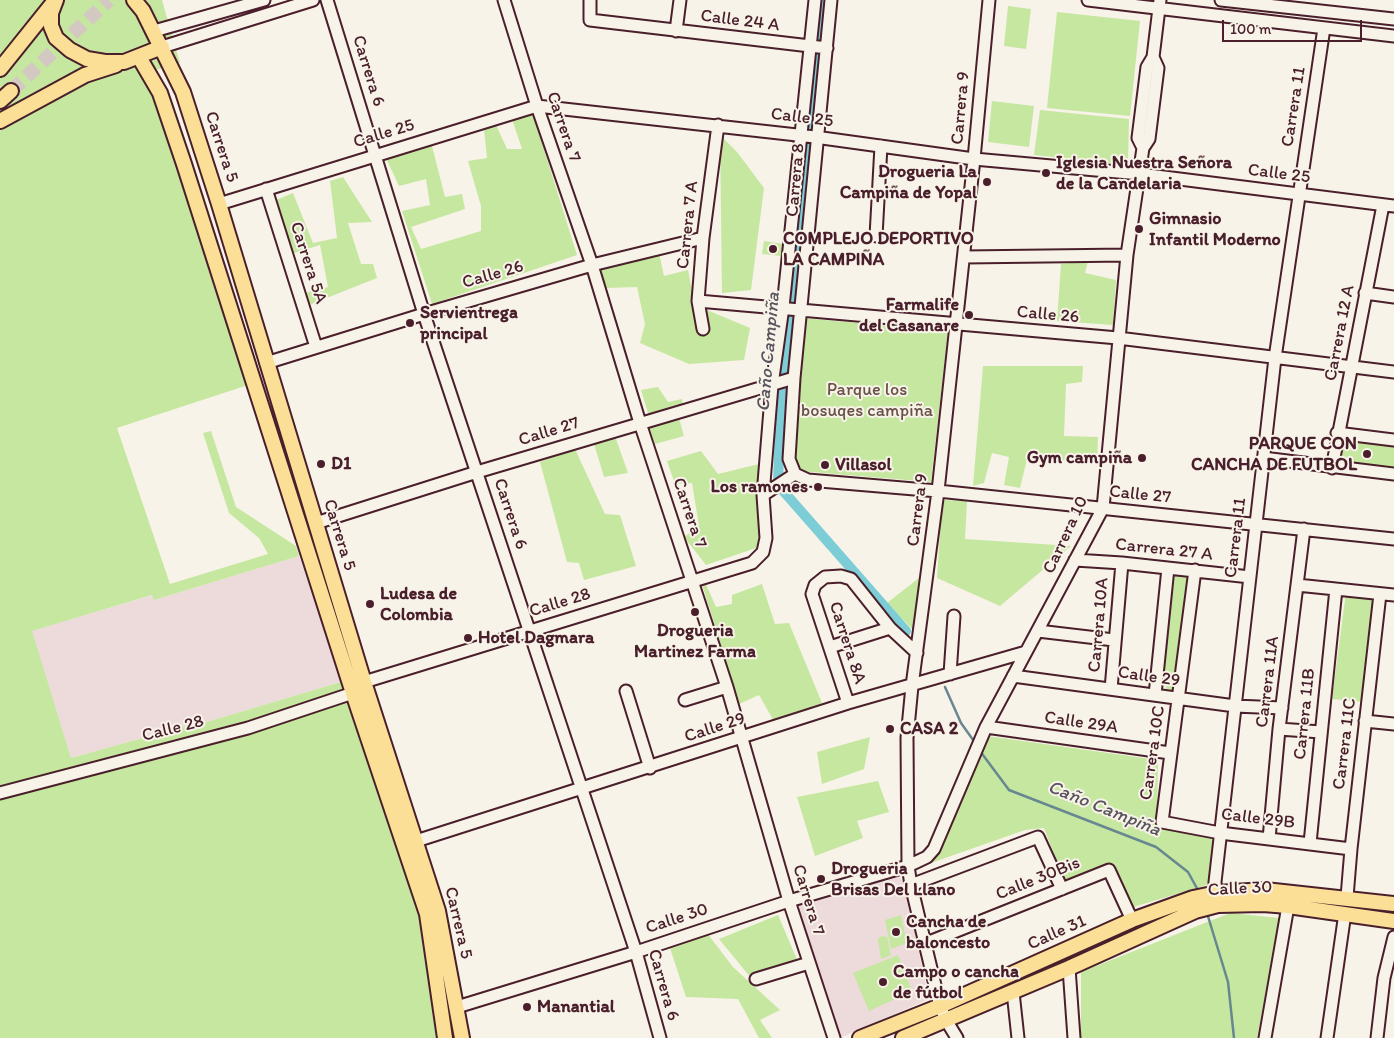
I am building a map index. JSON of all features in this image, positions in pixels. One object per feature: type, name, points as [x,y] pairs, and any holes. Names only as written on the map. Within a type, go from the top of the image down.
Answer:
[{"type":"main road","points":[[52,0],[51,19],[56,38],[70,50],[87,59],[105,62],[124,62]]},
{"type":"main road","points":[[0,69],[52,0]]},
{"type":"main road","name":"Carrera 5","points":[[134,0],[142,6],[183,92],[219,204],[364,682],[438,911],[462,1038]]},
{"type":"main road","points":[[0,121],[85,75],[139,57],[162,47]]},
{"type":"main road","name":"Carrera 5","points":[[139,57],[160,93],[184,164],[353,693],[427,914],[445,1038]]},
{"type":"main road","points":[[0,101],[11,91]]},
{"type":"main road","name":"Calle 30","points":[[1069,968],[1194,904],[1217,899],[1265,890],[1347,897],[1394,904]]},
{"type":"main road","name":"Calle 30","points":[[1217,899],[1288,906],[1394,921]]},
{"type":"main road","name":"Calle 31","points":[[860,1038],[940,1006],[1132,920],[1194,904]]},
{"type":"main road","name":"Calle 31","points":[[903,1038],[1069,968]]},
{"type":"street","points":[[154,31],[264,0]]},
{"type":"street","points":[[162,47],[313,0]]},
{"type":"street","name":"Carrera 6","points":[[327,0],[424,314],[636,952],[660,1038]]},
{"type":"street","name":"Carrera 7","points":[[504,0],[537,106],[592,265],[640,423],[693,580],[743,738],[789,901],[834,1038]]},
{"type":"street","name":"Calle 24 A","points":[[590,0],[590,20],[819,48]]},
{"type":"street","points":[[676,31],[680,0]]},
{"type":"street","name":"Carrera 8","points":[[795,474],[789,460],[782,382],[792,308],[819,48],[815,0]]},
{"type":"street","name":"Carrera 8","points":[[763,552],[766,538],[763,495],[792,308],[819,48],[831,0]]},
{"type":"street","name":"Carrera 9","points":[[958,1038],[946,1020],[940,1006],[911,884],[908,866],[907,738],[912,686],[938,491],[964,257],[988,0]]},
{"type":"street","points":[[1088,0],[1160,4],[1324,28],[1394,36]]},
{"type":"street","points":[[1221,0],[1394,19]]},
{"type":"street","points":[[1329,12],[1330,0]]},
{"type":"street","name":"Carrera 10","points":[[908,866],[927,857],[934,849],[986,727],[1103,508],[1127,255],[1143,148],[1138,138],[1147,67],[1153,57],[1160,4]]},
{"type":"street","name":"Carrera 11","points":[[1217,899],[1215,882],[1220,833],[1275,358],[1324,28]]},
{"type":"street","name":"Calle 25","points":[[219,204],[537,106],[718,125],[974,158],[1140,174],[1388,206]]},
{"type":"street","name":"Carrera 7 A","points":[[703,329],[698,301],[703,238],[718,125]]},
{"type":"street","points":[[876,236],[881,146]]},
{"type":"street","name":"Carrera 5A","points":[[266,189],[316,348]]},
{"type":"street","name":"Carrera 12 A","points":[[1332,468],[1365,293],[1388,206]]},
{"type":"street","name":"Calle 26","points":[[266,364],[424,314],[592,265],[703,238]]},
{"type":"street","points":[[964,257],[1127,255]]},
{"type":"street","points":[[1365,293],[1394,297]]},
{"type":"street","name":"Calle 26","points":[[698,301],[1118,338],[1394,372]]},
{"type":"street","name":"Calle 27","points":[[316,524],[477,472],[782,382]]},
{"type":"street","points":[[1338,433],[1394,440]]},
{"type":"street","points":[[1263,458],[1332,468],[1394,474]]},
{"type":"street","points":[[763,495],[795,474]]},
{"type":"street","name":"Calle 27","points":[[795,474],[808,480],[938,491],[1394,539]]},
{"type":"street","name":"Carrera 11A","points":[[1269,839],[1279,729],[1304,529]]},
{"type":"street","name":"Calle 28","points":[[364,682],[752,563],[763,552]]},
{"type":"street","name":"Carrera 27 A","points":[[1075,560],[1250,576]]},
{"type":"street","name":"Carrera 10A","points":[[1110,689],[1122,563]]},
{"type":"street","points":[[1155,695],[1168,568]]},
{"type":"street","name":"Carrera 10C","points":[[1162,822],[1195,570]]},
{"type":"street","name":"Carrera 8A","points":[[848,703],[812,594],[815,585],[825,577],[841,576],[851,579],[890,628]]},
{"type":"street","points":[[1297,585],[1394,595]]},
{"type":"street","name":"Carrera 11B","points":[[1310,843],[1336,589]]},
{"type":"street","name":"Carrera 11C","points":[[1347,897],[1380,594]]},
{"type":"street","points":[[950,674],[954,616]]},
{"type":"street","points":[[830,647],[890,628],[917,653]]},
{"type":"street","points":[[1038,631],[1114,640]]},
{"type":"street","name":"Calle 29","points":[[416,841],[650,768],[848,703],[1026,652]]},
{"type":"street","name":"Calle 29","points":[[1013,676],[1235,706],[1282,708]]},
{"type":"street","points":[[685,700],[727,687]]},
{"type":"street","points":[[626,691],[650,768]]},
{"type":"street","name":"Calle 28","points":[[0,793],[248,728],[353,693]]},
{"type":"street","points":[[1365,721],[1394,724]]},
{"type":"street","name":"Calle 29A","points":[[986,727],[1170,753]]},
{"type":"street","points":[[1279,729],[1321,732]]},
{"type":"street","name":"Calle 29B","points":[[1162,822],[1220,833],[1351,849]]},
{"type":"street","points":[[911,884],[1038,837],[1062,889]]},
{"type":"street","name":"Calle 30","points":[[457,1007],[636,952],[789,901],[908,866]]},
{"type":"street","name":"Calle 30Bis","points":[[924,944],[1109,870],[1132,920]]},
{"type":"street","points":[[1265,1038],[1288,906]]},
{"type":"street","points":[[1327,1038],[1345,914]]},
{"type":"street","points":[[1377,1038],[1389,979],[1394,937]]},
{"type":"street","points":[[756,979],[809,963]]},
{"type":"street","points":[[1069,968],[1074,1038]]},
{"type":"street","points":[[1013,992],[1018,1038]]},
{"type":"shaded area","points":[[299,556],[344,681],[190,727],[189,725],[71,758],[31,631],[153,595],[154,600]]},
{"type":"shaded area","points":[[893,872],[904,882],[929,999],[840,1038],[797,902]]},
{"type":"green space","points":[[0,0],[162,0],[180,63],[145,73],[157,95],[251,384],[117,428],[170,584],[268,554],[259,538],[229,513],[203,433],[211,431],[236,507],[296,546],[299,556],[154,600],[152,595],[32,631],[71,758],[189,725],[190,727],[344,681],[424,916],[442,1038],[0,1038]]},
{"type":"green space","points":[[1008,6],[1031,9],[1026,49],[1004,46]]},
{"type":"green space","points":[[1057,12],[1140,21],[1130,116],[1047,108]]},
{"type":"green space","points":[[992,101],[1034,106],[1029,147],[988,142]]},
{"type":"green space","points":[[1040,110],[1129,119],[1128,165],[1034,155]]},
{"type":"green space","points":[[532,111],[577,255],[432,304],[402,211],[430,205],[426,179],[399,186],[384,154],[431,142],[445,197],[462,194],[465,209],[411,227],[421,249],[481,231],[481,206],[468,161],[487,158],[484,129],[493,118],[507,149],[522,149],[512,119]]},
{"type":"green space","points":[[720,135],[737,152],[764,188],[751,290],[722,293]]},
{"type":"green space","points":[[343,177],[372,222],[348,223],[361,264],[373,264],[377,278],[309,305],[304,293],[328,287],[320,245],[291,254],[276,200],[293,193],[313,243],[337,238],[330,181]]},
{"type":"green space","name":"COMPLEJO DEPORTIVO LA CAMPIÑA","points":[[764,241],[784,244],[781,256],[762,254]]},
{"type":"green space","points":[[659,253],[664,276],[688,270],[695,305],[750,328],[744,360],[689,364],[640,343],[645,324],[637,287],[606,288],[601,270]]},
{"type":"green space","points":[[1088,261],[1085,273],[1116,280],[1113,325],[1057,321],[1061,264]]},
{"type":"green space","name":"Parque los bosuqes campiña","points":[[803,318],[948,331],[931,482],[788,470]]},
{"type":"green space","points":[[983,366],[1083,366],[1082,382],[1066,384],[1064,436],[1098,437],[1097,462],[1068,461],[1028,455],[1020,488],[1004,485],[1009,457],[992,453],[984,483],[973,486]]},
{"type":"green space","points":[[658,387],[668,402],[682,399],[683,404],[649,416],[641,390]]},
{"type":"green space","points":[[679,418],[684,436],[655,444],[648,423]]},
{"type":"green space","points":[[615,436],[628,473],[604,477],[594,444]]},
{"type":"green space","name":"PARQUE CON CANCHA DE FUTBOL","points":[[1343,438],[1394,445],[1394,470],[1339,464]]},
{"type":"green space","points":[[575,449],[605,514],[620,515],[636,566],[584,580],[579,563],[567,562],[540,462]]},
{"type":"green space","points":[[701,451],[718,474],[759,464],[762,546],[706,565],[684,537],[699,526],[692,483],[675,484],[667,461]]},
{"type":"green space","points":[[942,500],[967,501],[965,539],[1071,546],[1000,606],[937,578]]},
{"type":"green space","points":[[1170,575],[1190,576],[1176,692],[1166,690],[1164,669]]},
{"type":"green space","points":[[919,578],[914,631],[887,603]]},
{"type":"green space","points":[[704,580],[716,607],[732,604],[732,595],[762,584],[775,624],[789,623],[822,703],[775,723],[759,695],[739,704],[701,581]]},
{"type":"green space","points":[[1346,592],[1376,595],[1364,702],[1332,699]]},
{"type":"green space","points":[[987,736],[1158,760],[1157,827],[1215,835],[1210,884],[1130,908],[1115,865],[1065,883],[1044,828],[1025,830],[931,863]]},
{"type":"green space","points":[[870,737],[864,769],[822,784],[817,752]]},
{"type":"green space","points":[[878,781],[889,812],[857,821],[863,838],[815,856],[797,797]]},
{"type":"green space","points":[[1230,913],[1280,918],[1257,1038],[1081,1038],[1081,972]]},
{"type":"green space","points":[[778,915],[798,962],[751,978],[719,939]]},
{"type":"green space","name":"Cancha de baloncesto","points":[[901,915],[907,943],[891,949],[885,920]]},
{"type":"green space","points":[[707,933],[733,967],[780,1010],[760,1020],[772,1038],[759,1038],[738,999],[686,997],[670,948]]},
{"type":"green space","points":[[881,936],[887,937],[891,955],[881,959],[878,939]]},
{"type":"green space","name":"Campo o cancha de fútbol","points":[[898,955],[912,991],[869,1011],[853,973]]},
{"type":"waterway","name":"Caño Campiña","points":[[821,0],[811,131],[781,393],[778,485],[906,631]]},
{"type":"waterway","name":"Caño Campiña","points":[[945,687],[961,723],[976,744]]},
{"type":"waterway","name":"Caño Campiña","points":[[980,751],[1009,790],[1156,847],[1188,872],[1199,892]]},
{"type":"waterway","name":"Caño Campiña","points":[[1207,913],[1228,982],[1234,1038]]},
{"type":"tunnel","points":[[11,91],[109,0]]},
{"type":"place","name":"Iglesia Nuestra Señora de la Candelaria","points":[[1046,173]]},
{"type":"place","name":"Drogueria La Campiña de Yopal","points":[[987,182]]},
{"type":"place","name":"Gimnasio Infantil Moderno","points":[[1139,229]]},
{"type":"place","name":"COMPLEJO DEPORTIVO LA CAMPIÑA","points":[[773,249]]},
{"type":"place","name":"Farmalife del Casanare","points":[[969,315]]},
{"type":"place","name":"Servientrega principal","points":[[410,323]]},
{"type":"place","name":"PARQUE CON CANCHA DE FUTBOL","points":[[1367,454]]},
{"type":"place","name":"Gym campiña","points":[[1142,458]]},
{"type":"place","name":"D1","points":[[321,464]]},
{"type":"place","name":"Villasol","points":[[825,465]]},
{"type":"place","name":"Los ramones","points":[[818,487]]},
{"type":"place","name":"Ludesa de Colombia","points":[[370,604]]},
{"type":"place","name":"Drogueria Martinez Farma","points":[[695,612]]},
{"type":"place","name":"Hotel Dagmara","points":[[468,638]]},
{"type":"place","name":"CASA 2","points":[[890,729]]},
{"type":"place","name":"Drogueria Brisas Del Llano","points":[[821,879]]},
{"type":"place","name":"Cancha de baloncesto","points":[[896,932]]},
{"type":"place","name":"Campo o cancha de fútbol","points":[[883,982]]},
{"type":"place","name":"Manantial","points":[[527,1007]]}]
